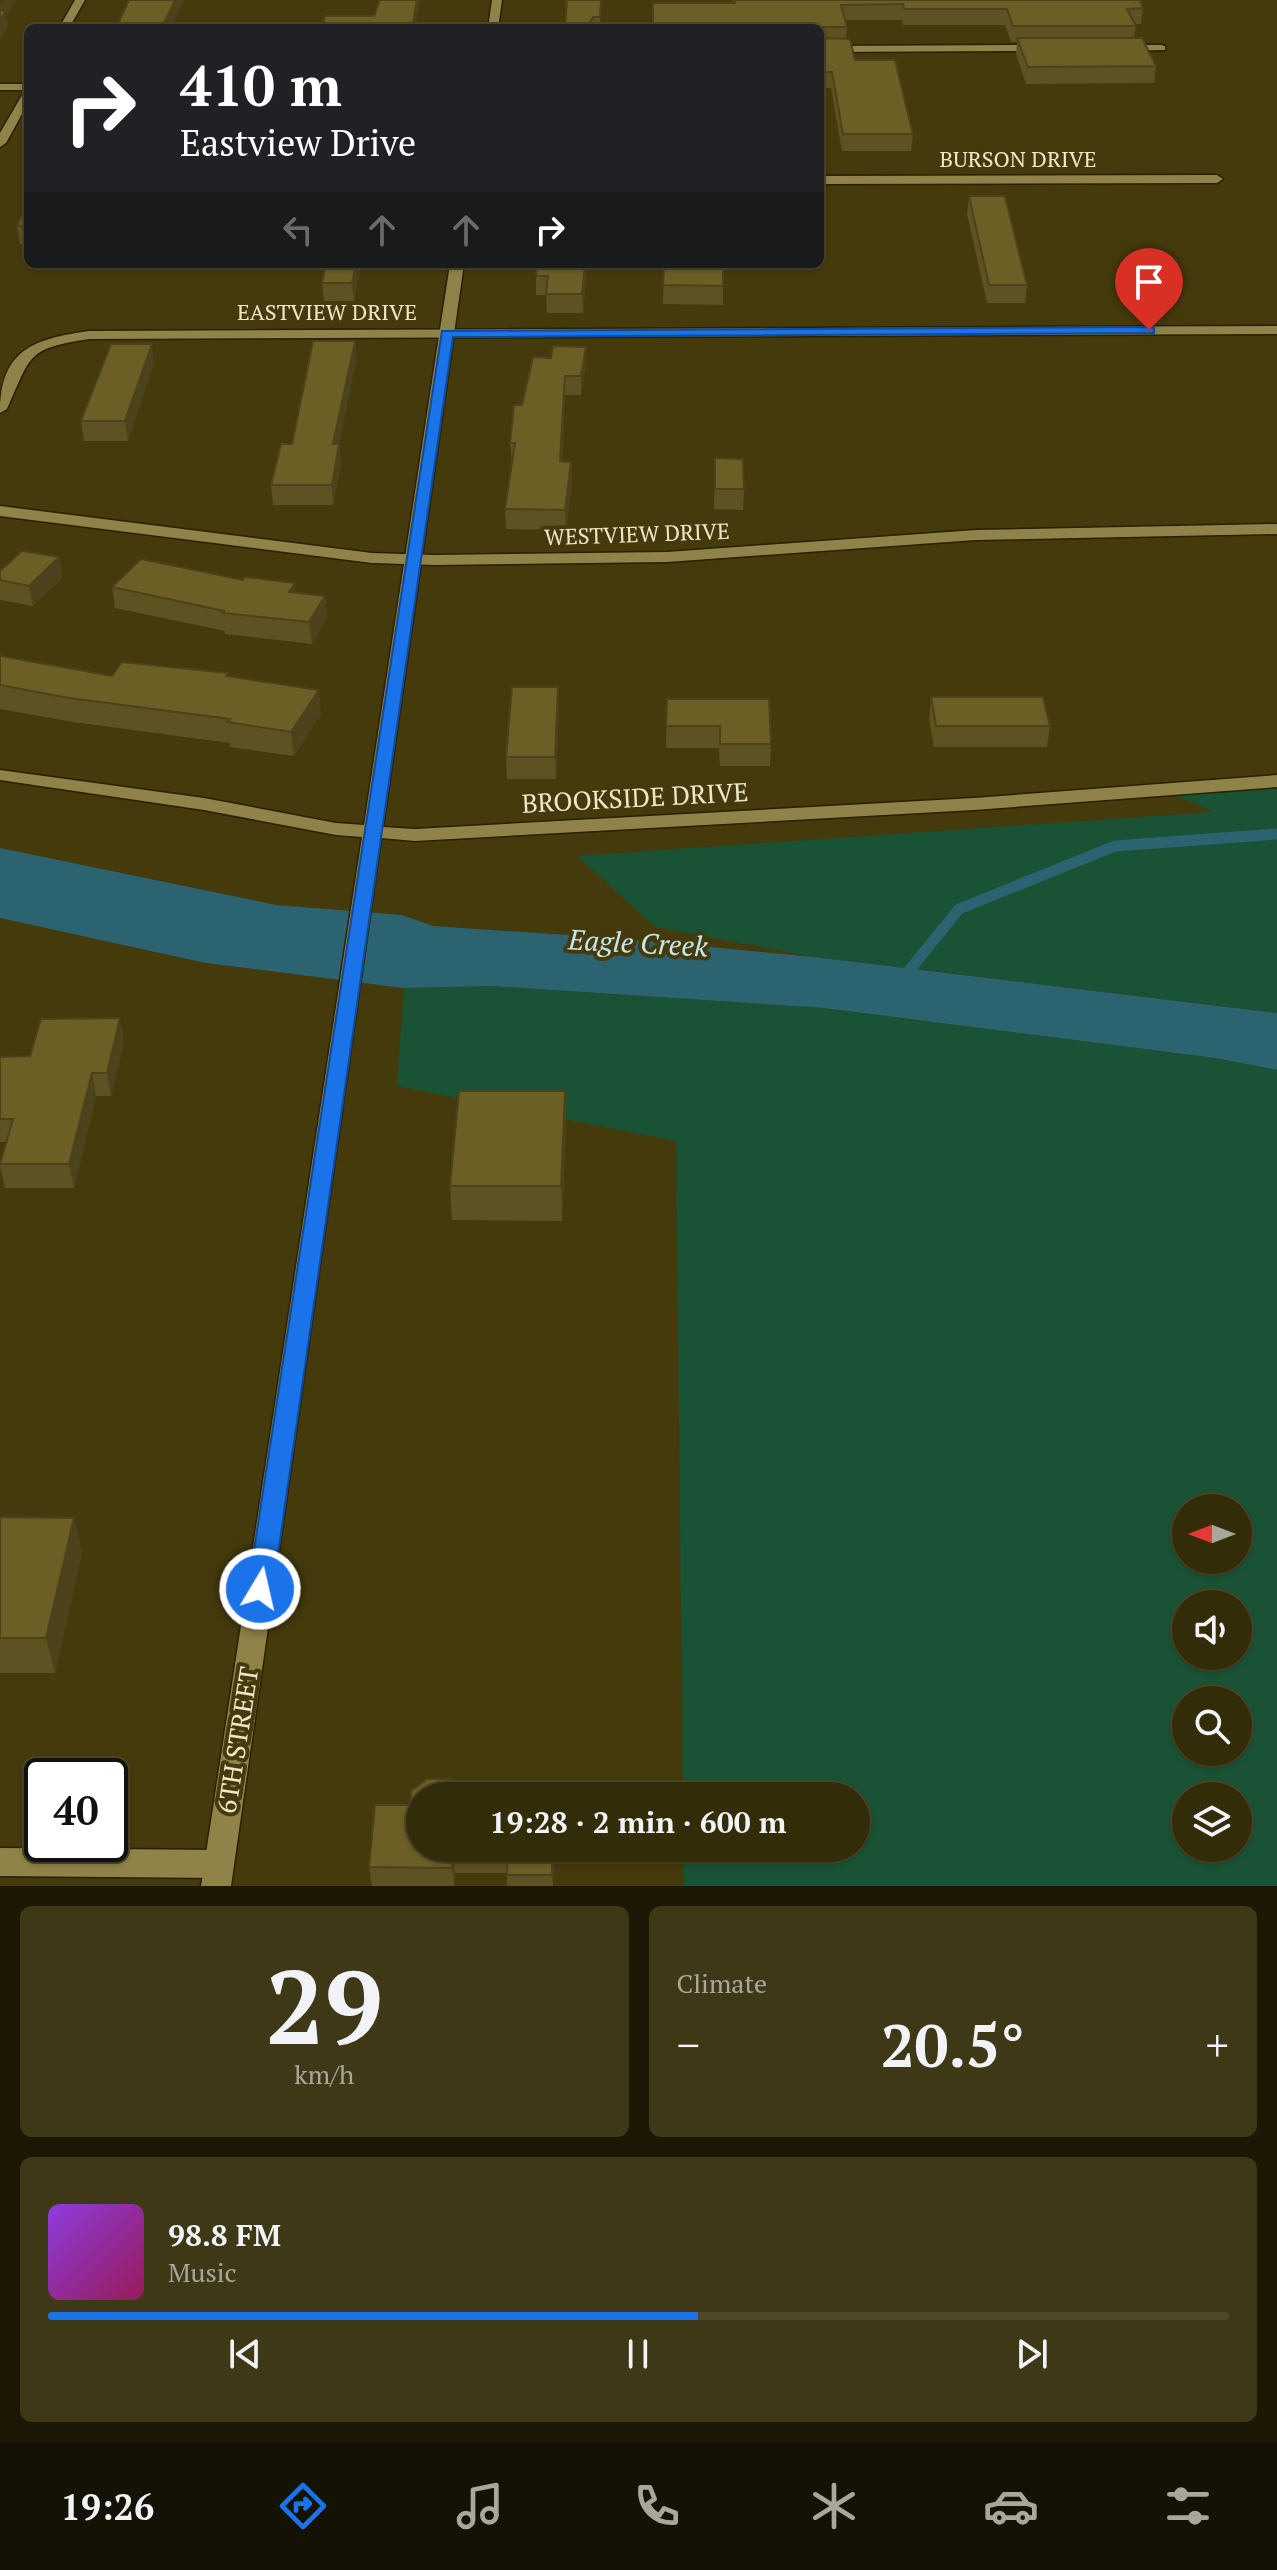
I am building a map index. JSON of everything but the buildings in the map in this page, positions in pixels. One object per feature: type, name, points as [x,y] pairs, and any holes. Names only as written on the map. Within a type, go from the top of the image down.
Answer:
[{"type":"street","points":[[66,24],[80,0]]},
{"type":"street","points":[[494,24],[497,0]]},
{"type":"street","points":[[824,49],[1052,48]]},
{"type":"street","points":[[1114,48],[1161,48]]},
{"type":"street","points":[[0,87],[24,87]]},
{"type":"street","points":[[0,143],[24,100]]},
{"type":"street","name":"BURSON DRIVE","points":[[824,180],[1217,179]]},
{"type":"street","name":"6TH STREET","points":[[217,1875],[456,268]]},
{"type":"street","name":"EASTVIEW DRIVE","points":[[0,409],[25,354],[50,341],[113,334],[1277,330]]},
{"type":"street","name":"WESTVIEW DRIVE","points":[[0,511],[372,558],[415,559],[667,557],[976,535],[1277,529]]},
{"type":"street","name":"BROOKSIDE DRIVE","points":[[0,775],[204,804],[374,834],[429,835],[710,820],[1277,781]]},
{"type":"street","points":[[0,1862],[217,1875]]},
{"type":"green space","points":[[1277,781],[1277,1013],[814,957],[655,927],[577,856],[1213,812],[1165,790]]},
{"type":"green space","points":[[492,986],[824,1008],[1215,1058],[1277,1070],[1277,1886],[684,1886],[684,1862],[870,1862],[870,1782],[683,1782],[676,1141],[397,1086],[404,988]]},
{"type":"water","name":"Eagle Creek","points":[[0,848],[276,905],[402,915],[433,926],[628,939],[814,957],[1277,1013],[1277,1070],[1215,1058],[824,1008],[492,986],[403,988],[206,963],[0,918]]},
{"type":"waterway","points":[[903,978],[959,909],[1115,846],[1277,834]]},
{"type":"route","points":[[260,1589],[447,333],[1149,330]]}]
